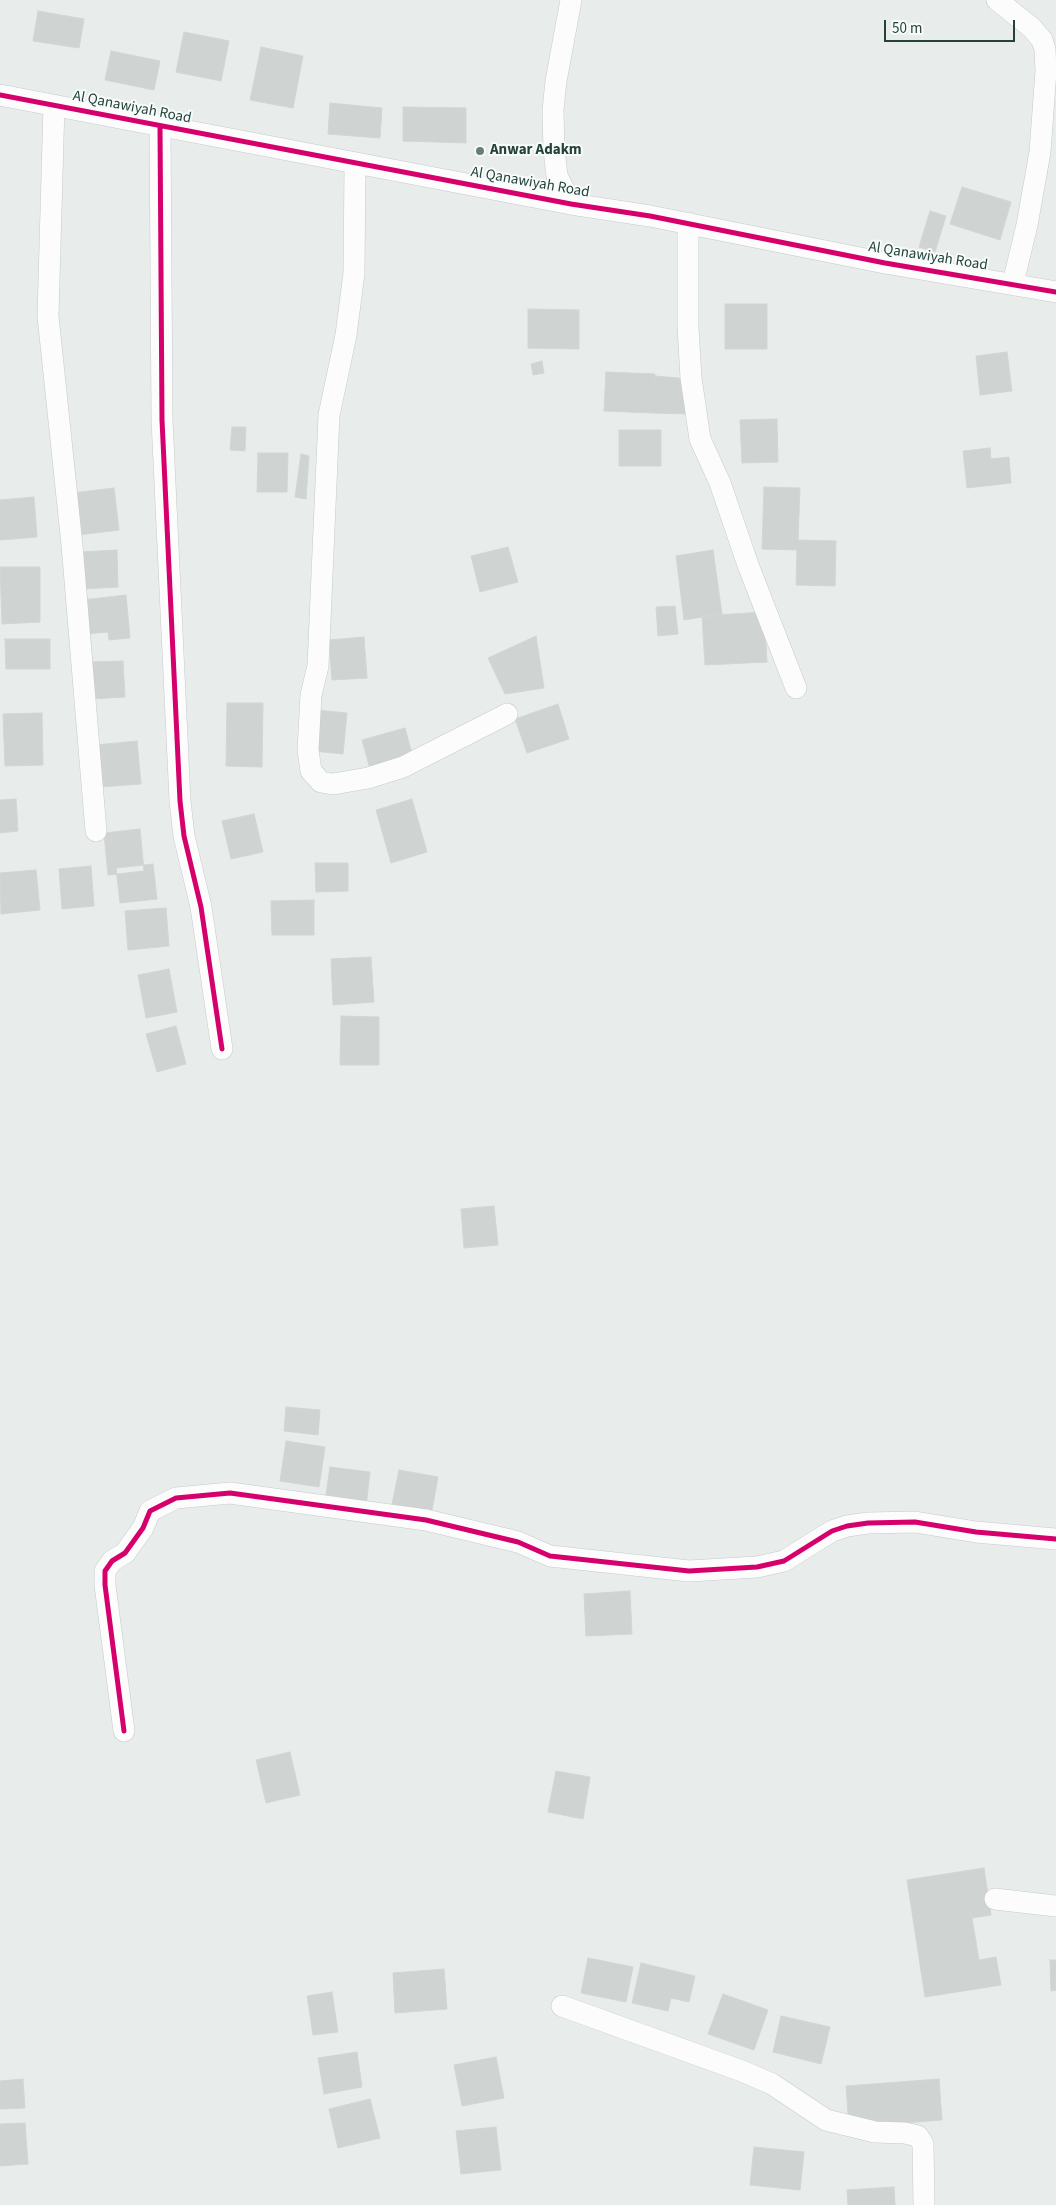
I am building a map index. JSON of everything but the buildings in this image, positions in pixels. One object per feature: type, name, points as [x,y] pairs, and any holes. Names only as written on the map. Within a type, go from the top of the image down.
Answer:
[{"type":"street","points":[[571,0],[556,81],[553,110],[557,176],[571,204]]},
{"type":"street","points":[[997,0],[1032,28],[1042,40],[1045,49],[1046,71],[1040,152],[1027,225],[1012,283]]},
{"type":"street","name":"Al Qanawiyah Road","points":[[0,95],[355,164],[571,204],[688,223],[885,263],[1012,283],[1056,292]]},
{"type":"street","points":[[54,104],[48,316],[72,545],[96,831]]},
{"type":"street","points":[[160,126],[162,420],[180,802],[184,836],[201,907],[222,1049]]},
{"type":"street","points":[[355,164],[354,272],[346,335],[329,415],[318,666],[311,695],[308,750],[311,771],[321,782],[333,784],[368,778],[403,766],[507,714]]},
{"type":"street","points":[[688,223],[690,370],[700,439],[720,483],[748,565],[796,688]]},
{"type":"street","points":[[124,1732],[105,1585],[105,1571],[112,1561],[125,1553],[143,1528],[150,1511],[176,1498],[230,1493],[426,1520],[518,1542],[550,1556],[689,1571],[758,1568],[784,1561],[832,1531],[847,1526],[868,1523],[915,1522],[976,1532],[1056,1539]]},
{"type":"street","points":[[994,1899],[1056,1906]]},
{"type":"street","points":[[562,2006],[742,2071],[772,2084],[826,2120],[875,2132],[918,2136],[923,2144],[924,2205]]},
{"type":"cycle path","points":[[0,95],[571,204],[650,216],[885,263],[1056,292]]},
{"type":"cycle path","points":[[160,126],[162,420],[180,801],[184,836],[201,907],[222,1049]]},
{"type":"cycle path","points":[[124,1731],[105,1585],[105,1571],[112,1561],[125,1553],[143,1528],[150,1511],[176,1498],[230,1493],[426,1520],[518,1542],[550,1556],[689,1571],[757,1567],[784,1561],[832,1531],[847,1526],[868,1523],[915,1522],[976,1532],[1056,1539]]},
{"type":"place","name":"Anwar Adakm","points":[[480,151]]}]
